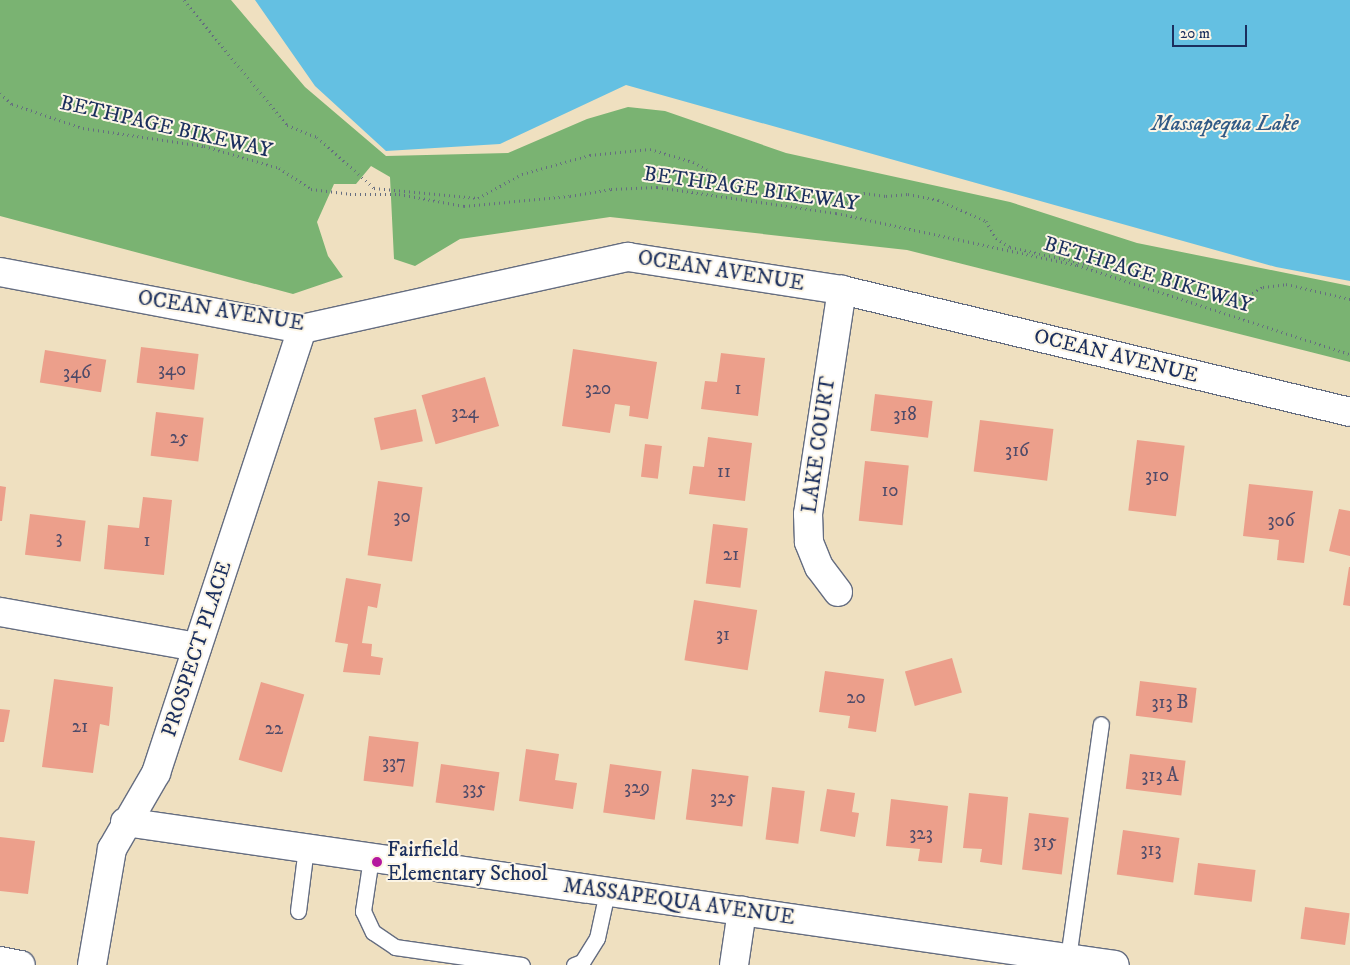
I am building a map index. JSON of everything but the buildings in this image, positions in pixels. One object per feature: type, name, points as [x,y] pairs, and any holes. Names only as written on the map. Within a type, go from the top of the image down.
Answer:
[{"type":"street","name":"OCEAN AVENUE","points":[[0,272],[302,329],[628,257],[842,290],[1350,412]]},
{"type":"street","name":"LAKE COURT","points":[[838,592],[815,558],[809,542],[808,514],[842,290]]},
{"type":"street","name":"PROSPECT PLACE","points":[[92,965],[112,848],[125,822],[156,773],[302,329]]},
{"type":"street","points":[[0,612],[197,647]]},
{"type":"street","name":"MASSAPEQUA AVENUE","points":[[125,822],[1114,965]]},
{"type":"street","points":[[734,965],[742,911]]},
{"type":"street","points":[[0,961],[21,965]]},
{"type":"lane","points":[[1068,958],[1101,724]]},
{"type":"lane","points":[[298,911],[306,848]]},
{"type":"lane","points":[[371,858],[363,911],[373,932],[395,947],[522,965]]},
{"type":"lane","points":[[574,965],[582,962],[598,938],[607,892]]},
{"type":"path","points":[[184,0],[287,125],[317,137],[374,188],[478,198],[522,174],[590,155],[650,149],[693,162],[714,173],[722,188],[842,205],[864,194],[886,196],[908,194],[938,200],[986,220],[996,238],[1010,247],[1109,269],[1235,303],[1263,287],[1286,284],[1350,299]]},
{"type":"path","name":"BETHPAGE BIKEWAY","points":[[0,94],[12,104],[83,128],[204,146],[279,168],[311,189],[350,194],[399,194],[464,206],[570,196],[611,188],[657,186],[836,213],[1077,265],[1350,354]]},
{"type":"green space","points":[[0,0],[231,0],[305,87],[386,156],[508,153],[587,119],[628,107],[665,111],[786,153],[1010,202],[1137,243],[1350,286],[1350,362],[907,250],[610,217],[460,239],[415,266],[394,259],[390,177],[371,166],[356,184],[334,184],[317,222],[328,256],[343,277],[293,294],[0,216]]},
{"type":"water","name":"Massapequa Lake","points":[[255,0],[1350,0],[1350,281],[1276,267],[626,85],[500,144],[386,151],[315,86]]},
{"type":"place","name":"Fairfield Elementary School","points":[[377,862]]}]
